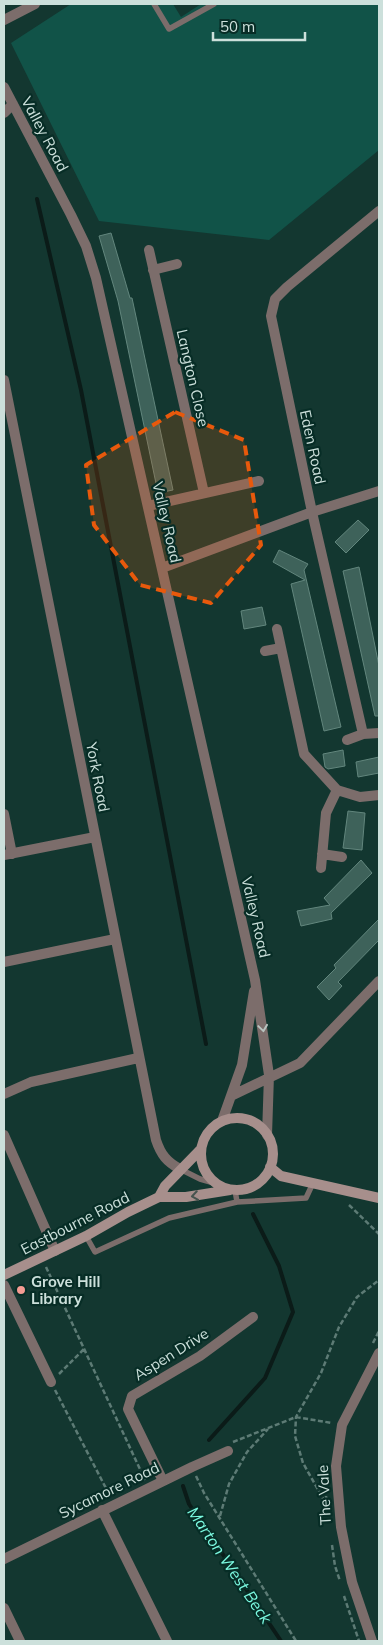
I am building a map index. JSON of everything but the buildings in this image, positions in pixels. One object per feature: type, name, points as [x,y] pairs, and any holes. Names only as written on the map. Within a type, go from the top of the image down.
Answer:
[{"type":"street","points":[[4,20],[35,4]]},
{"type":"street","name":"Valley Road","points":[[4,87],[86,246],[96,278],[255,980],[269,1077],[267,1135]]},
{"type":"street","points":[[4,113],[13,104]]},
{"type":"street","name":"Eden Road","points":[[364,734],[312,512],[271,316],[275,299],[287,287],[379,211]]},
{"type":"street","name":"Langton Close","points":[[149,250],[204,494]]},
{"type":"street","points":[[153,270],[177,264]]},
{"type":"street","name":"York Road","points":[[4,380],[138,1058],[156,1140],[161,1154],[180,1169]]},
{"type":"street","points":[[148,506],[259,481]]},
{"type":"street","points":[[162,568],[312,512],[379,491]]},
{"type":"street","points":[[277,628],[304,754],[337,790],[360,797],[379,795]]},
{"type":"street","points":[[265,651],[281,648]]},
{"type":"street","points":[[347,740],[364,734],[379,733]]},
{"type":"street","points":[[321,868],[326,813],[337,790]]},
{"type":"street","points":[[4,814],[8,855],[95,837]]},
{"type":"street","points":[[322,854],[342,856]]},
{"type":"street","points":[[4,962],[115,940]]},
{"type":"street","name":"Valley Road","points":[[222,1121],[242,1065],[255,980]]},
{"type":"street","points":[[231,1096],[300,1063],[379,981]]},
{"type":"street","points":[[4,1094],[30,1082],[138,1058]]},
{"type":"street","points":[[201,1149],[165,1186],[159,1197],[186,1197],[246,1189],[265,1177],[270,1167],[272,1156],[272,1145],[267,1135],[261,1128],[248,1120],[232,1118],[222,1121],[208,1132],[201,1149],[201,1158],[203,1168],[214,1182],[233,1190]]},
{"type":"street","points":[[4,1135],[55,1251]]},
{"type":"street","points":[[270,1167],[281,1176],[379,1198]]},
{"type":"street","name":"Eastbourne Road","points":[[4,1275],[86,1236],[159,1197]]},
{"type":"street","points":[[4,1285],[51,1382]]},
{"type":"street","name":"Aspen Drive","points":[[162,1481],[128,1409],[132,1396],[200,1356],[253,1317]]},
{"type":"street","name":"The Vale","points":[[372,1641],[352,1582],[340,1527],[336,1466],[342,1425],[379,1353]]},
{"type":"street","name":"Sycamore Road","points":[[4,1559],[114,1504],[228,1451]]},
{"type":"street","points":[[102,1510],[167,1641]]},
{"type":"street","points":[[4,1608],[20,1641]]},
{"type":"lane","points":[[154,4],[169,29],[214,4]]},
{"type":"lane","points":[[180,1169],[200,1179],[214,1182]]},
{"type":"lane","points":[[86,1236],[95,1252],[169,1218],[237,1202],[306,1198],[313,1183]]},
{"type":"lane","points":[[233,1190],[237,1202]]},
{"type":"path","points":[[349,1205],[379,1234]]},
{"type":"path","points":[[55,1251],[46,1268],[149,1488]]},
{"type":"path","points":[[326,1503],[304,1463],[295,1436],[296,1417],[321,1373],[339,1327],[357,1297],[379,1280]]},
{"type":"path","points":[[84,1348],[51,1382],[114,1504]]},
{"type":"path","points":[[228,1451],[232,1442],[296,1417],[332,1423]]},
{"type":"path","points":[[220,1516],[229,1484],[247,1452],[270,1427]]},
{"type":"path","points":[[192,1467],[204,1493],[296,1641]]},
{"type":"highlighted area","points":[[175,412],[244,440],[261,545],[211,603],[140,585],[94,525],[86,465]]},
{"type":"green space","points":[[71,4],[173,4],[181,17],[201,4],[379,4],[379,150],[269,240],[99,221],[11,43]]},
{"type":"waterway","points":[[37,199],[81,390],[206,1044]]},
{"type":"waterway","name":"Marton West Beck","points":[[209,1440],[265,1378],[293,1312],[279,1266],[253,1214]]},
{"type":"waterway","name":"Marton West Beck","points":[[183,1486],[189,1504],[281,1641]]},
{"type":"place","name":"Grove Hill Library","points":[[21,1290]]}]
